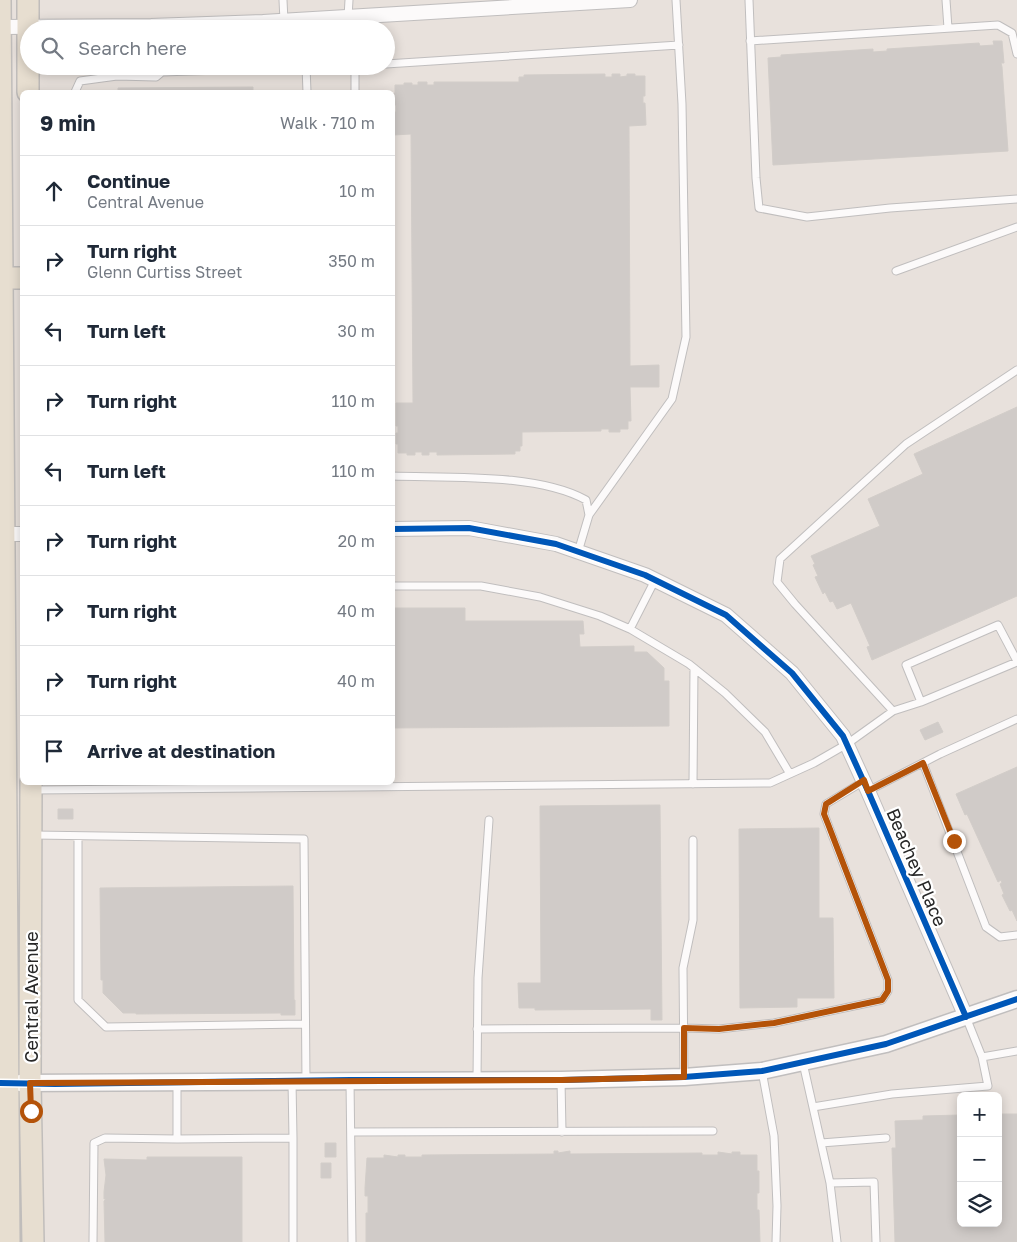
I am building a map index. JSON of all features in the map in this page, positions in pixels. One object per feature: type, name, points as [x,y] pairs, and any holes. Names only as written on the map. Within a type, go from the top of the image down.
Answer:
[{"type":"main road","name":"Central Avenue","points":[[0,0],[12,278],[13,534],[6,790],[4,1083],[9,1242]]},
{"type":"main road","points":[[28,0],[28,20]]},
{"type":"main road","points":[[28,75],[28,90]]},
{"type":"main road","name":"Central Avenue","points":[[31,786],[30,1083],[33,1242]]},
{"type":"main road","points":[[6,790],[31,786]]},
{"type":"street","points":[[386,20],[630,0]]},
{"type":"street","points":[[0,27],[20,27]]},
{"type":"street","name":"Beachey Place","points":[[395,529],[469,528],[556,544],[646,575],[726,615],[792,672],[843,736],[966,1018]]},
{"type":"street","points":[[4,1083],[562,1080],[684,1077],[762,1071],[886,1044],[966,1018],[1017,998]]},
{"type":"lane","points":[[283,0],[284,20]]},
{"type":"lane","points":[[349,0],[349,20]]},
{"type":"lane","points":[[578,552],[589,515],[672,399],[686,337],[682,104],[676,0]]},
{"type":"lane","points":[[749,0],[756,178],[759,208],[806,218],[890,208],[1017,199]]},
{"type":"lane","points":[[946,0],[948,28]]},
{"type":"lane","points":[[750,41],[998,25],[1012,33],[1017,54]]},
{"type":"lane","points":[[395,63],[679,45]]},
{"type":"lane","points":[[76,90],[80,81],[117,76],[156,77],[158,75]]},
{"type":"lane","points":[[306,75],[307,90]]},
{"type":"lane","points":[[355,75],[355,90]]},
{"type":"lane","points":[[896,271],[1017,227]]},
{"type":"lane","points":[[893,711],[794,604],[777,582],[780,559],[906,444],[1017,370]]},
{"type":"lane","points":[[395,476],[503,480],[546,486],[573,492],[586,500],[589,515]]},
{"type":"lane","points":[[630,629],[655,580]]},
{"type":"lane","points":[[395,586],[481,586],[540,597],[600,616],[630,629],[694,668],[726,693],[765,732],[790,774]]},
{"type":"lane","points":[[395,785],[770,784],[814,763],[847,744],[893,711],[921,702],[1017,661],[998,625],[906,665],[921,702]]},
{"type":"lane","points":[[693,784],[694,668]]},
{"type":"lane","points":[[478,1029],[719,1029],[774,1023],[882,1000],[888,991],[888,980],[824,814],[826,804],[923,763],[1017,719]]},
{"type":"lane","points":[[923,763],[986,927],[1000,937],[1017,935]]},
{"type":"lane","points":[[31,786],[386,785]]},
{"type":"lane","points":[[478,1080],[478,978],[489,820]]},
{"type":"lane","points":[[31,835],[304,839],[305,1024],[293,1138],[293,1242]]},
{"type":"lane","points":[[78,836],[78,1000],[106,1027],[305,1024]]},
{"type":"lane","points":[[684,1077],[683,968],[693,920],[693,840]]},
{"type":"lane","points":[[813,1107],[892,1094],[988,1086],[982,1057],[966,1018]]},
{"type":"lane","points":[[982,1057],[1017,1051]]},
{"type":"lane","points":[[803,1063],[830,1182],[837,1242]]},
{"type":"lane","points":[[762,1071],[774,1136],[777,1206],[776,1242]]},
{"type":"lane","points":[[350,1080],[352,1242]]},
{"type":"lane","points":[[562,1080],[562,1132]]},
{"type":"lane","points":[[177,1082],[177,1139]]},
{"type":"lane","points":[[351,1132],[713,1131]]},
{"type":"lane","points":[[94,1242],[94,1143],[105,1138],[293,1138]]},
{"type":"lane","points":[[821,1143],[886,1138]]},
{"type":"lane","points":[[830,1182],[874,1182],[876,1242]]},
{"type":"building","points":[[993,41],[1002,41],[1004,63],[1001,63],[1008,151],[773,165],[768,58],[781,57],[781,55],[873,49],[873,52],[887,51],[887,49],[979,43],[980,46],[994,45]]},
{"type":"building","points":[[605,74],[605,77],[612,77],[612,74],[620,74],[620,77],[627,76],[627,74],[635,74],[635,76],[645,76],[643,103],[645,103],[646,125],[629,126],[630,366],[659,365],[659,387],[630,387],[631,421],[628,421],[628,429],[620,429],[620,432],[609,432],[609,429],[601,429],[601,431],[522,432],[522,446],[520,446],[520,451],[515,451],[515,454],[437,455],[437,452],[429,452],[429,455],[422,455],[422,452],[415,452],[415,455],[407,455],[407,453],[398,453],[398,444],[396,444],[398,426],[396,426],[396,403],[413,403],[411,134],[395,135],[395,85],[412,83],[412,85],[418,85],[418,82],[427,82],[427,85],[434,85],[434,82],[519,82],[519,77],[524,77],[524,75]]},
{"type":"building","points":[[253,87],[253,90],[118,90],[118,88]]},
{"type":"building","points":[[1017,407],[1017,596],[872,660],[867,647],[870,646],[851,603],[837,609],[833,601],[830,602],[825,592],[823,594],[815,577],[818,576],[811,556],[880,526],[868,499],[923,474],[914,454]]},
{"type":"building","points":[[395,608],[465,608],[465,621],[583,621],[584,634],[579,634],[580,647],[634,646],[634,652],[647,652],[664,668],[664,681],[669,681],[669,726],[395,728]]},
{"type":"building","points":[[938,722],[943,732],[925,740],[920,730]]},
{"type":"building","points":[[1017,767],[1017,921],[1002,895],[1004,894],[1000,884],[1002,883],[1001,880],[998,882],[956,794]]},
{"type":"building","points":[[660,805],[662,1020],[651,1020],[651,1009],[535,1010],[535,1008],[519,1008],[518,983],[541,983],[540,806]]},
{"type":"building","points":[[58,809],[73,809],[73,819],[58,819]]},
{"type":"building","points":[[819,828],[819,918],[833,918],[834,998],[797,998],[797,1007],[740,1008],[739,829]]},
{"type":"building","points":[[293,886],[295,1015],[281,1015],[281,1013],[123,1013],[103,993],[103,980],[101,980],[100,888]]},
{"type":"building","points":[[1002,1114],[1017,1114],[1017,1242],[895,1242],[892,1148],[896,1148],[895,1121],[923,1120],[923,1116],[957,1115],[957,1227],[1002,1227]]},
{"type":"building","points":[[325,1143],[336,1143],[336,1157],[325,1157]]},
{"type":"building","points":[[554,1151],[558,1151],[558,1153],[570,1151],[570,1154],[702,1153],[702,1155],[718,1155],[718,1152],[732,1154],[732,1152],[740,1152],[740,1155],[757,1155],[759,1193],[757,1193],[757,1210],[759,1210],[760,1242],[366,1242],[366,1213],[368,1213],[368,1196],[365,1196],[367,1158],[384,1158],[384,1155],[422,1157],[422,1155],[554,1154]]},
{"type":"building","points":[[147,1157],[242,1157],[242,1242],[105,1242],[104,1201],[106,1199],[104,1199],[104,1192],[106,1175],[104,1159],[147,1160]]},
{"type":"building","points":[[321,1163],[331,1163],[331,1178],[321,1178]]},
{"type":"cycle path","points":[[395,529],[469,528],[556,544],[645,575],[726,615],[792,673],[843,736],[966,1017]]},
{"type":"cycle path","points":[[0,1083],[561,1080],[684,1077],[762,1071],[886,1044],[1017,999]]},
{"type":"route","points":[[31,1111],[30,1083],[562,1080],[684,1077],[684,1028],[719,1029],[774,1023],[882,1000],[888,991],[888,980],[824,814],[826,804],[864,780],[868,791],[923,763],[954,841]]}]
